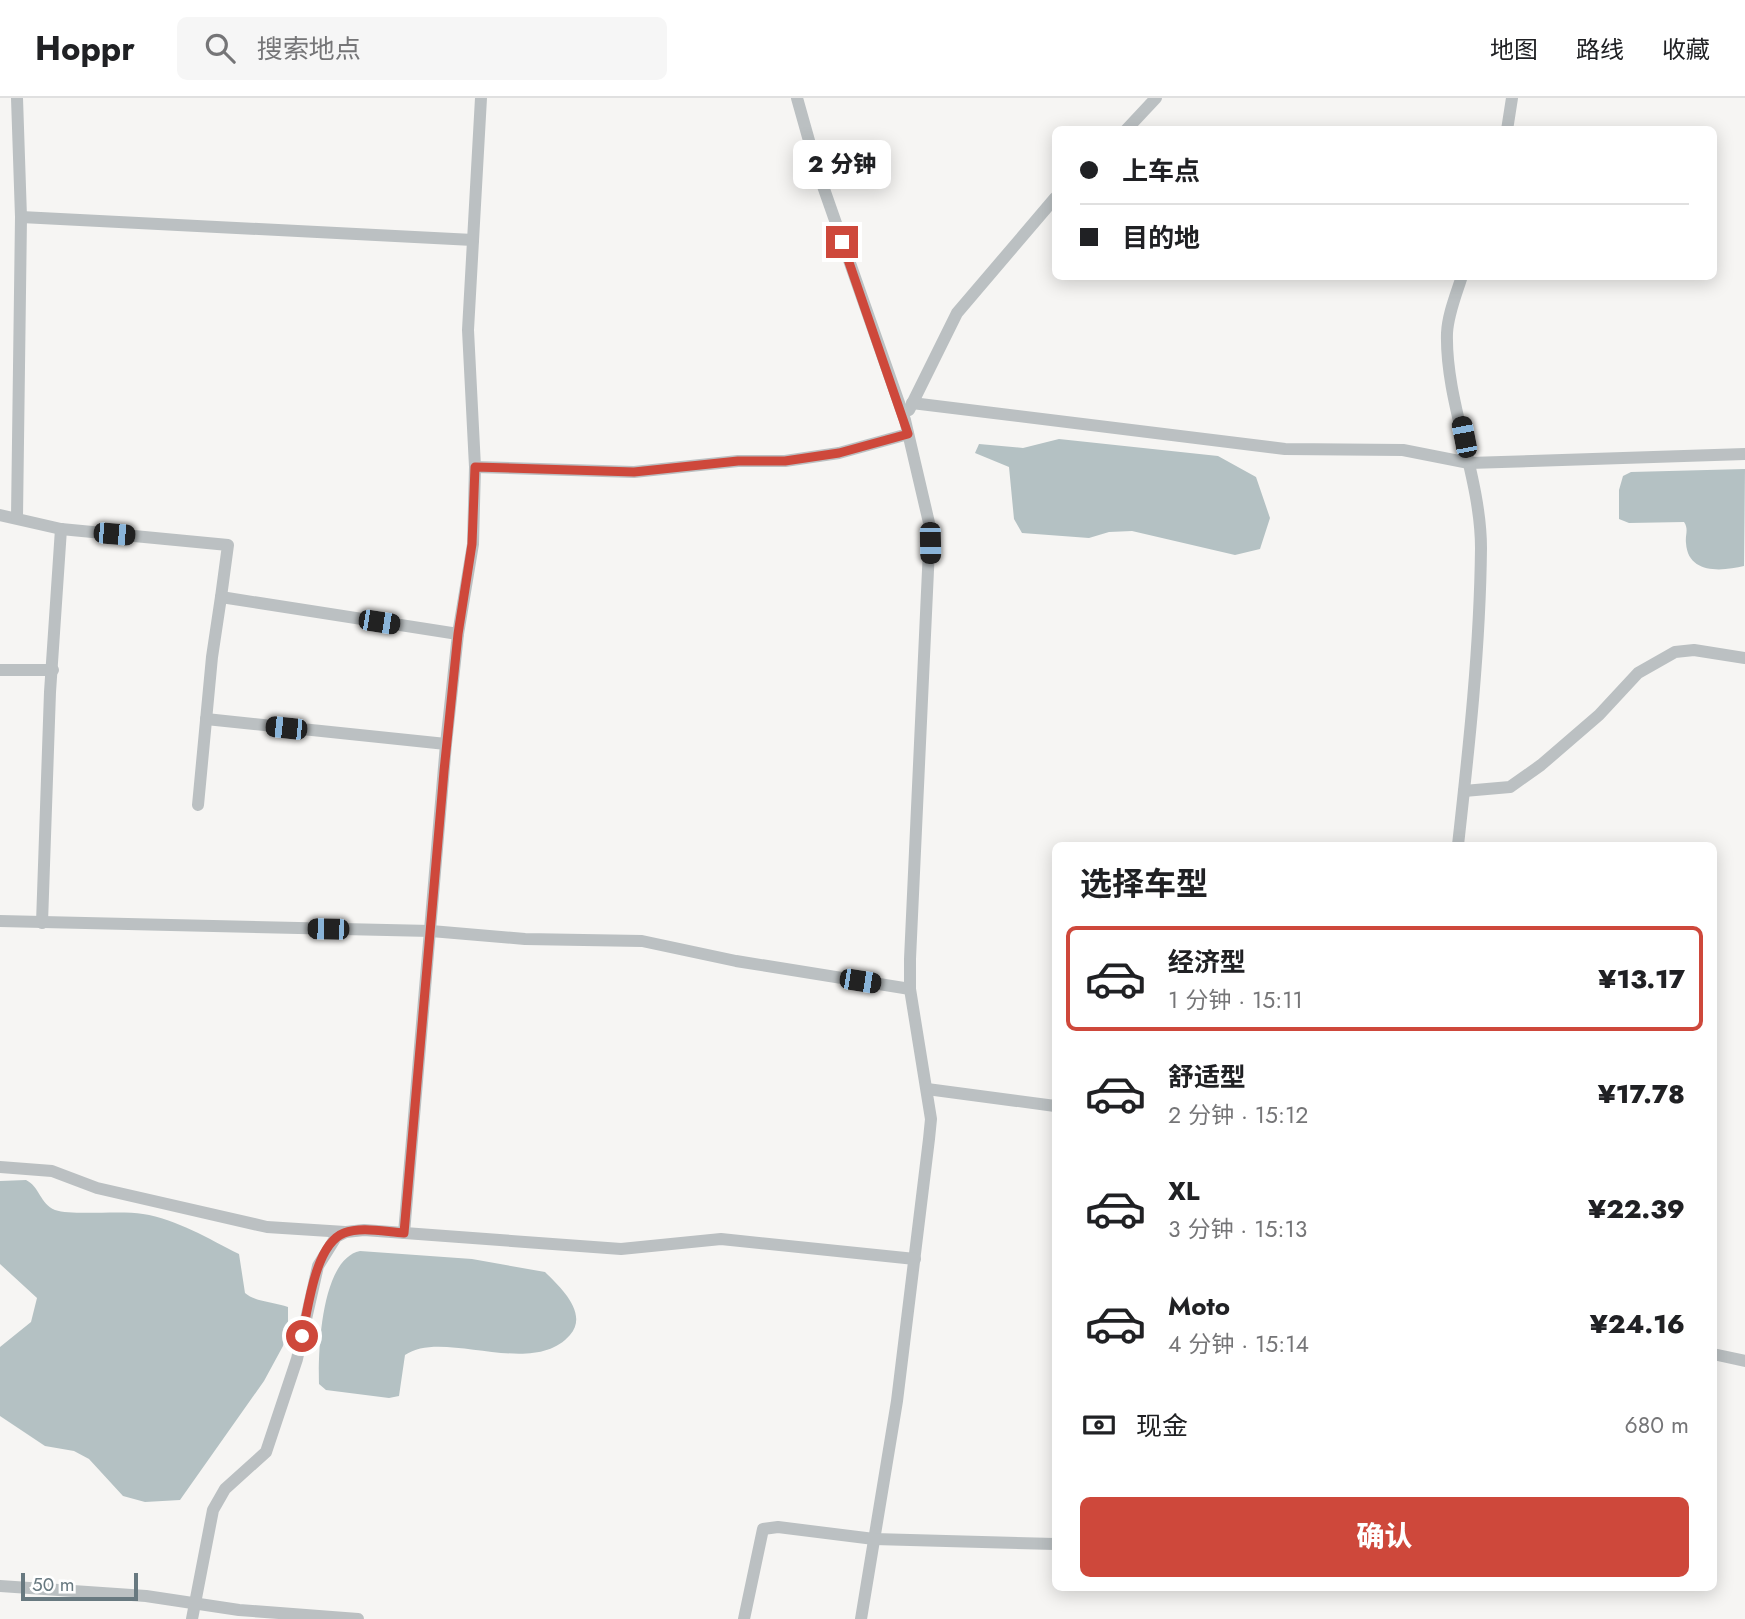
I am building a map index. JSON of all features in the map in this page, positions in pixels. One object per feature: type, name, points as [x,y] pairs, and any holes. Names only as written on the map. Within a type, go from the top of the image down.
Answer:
[{"type":"street","points":[[17,98],[21,218],[17,517]]},
{"type":"street","points":[[404,1233],[446,744],[458,634],[472,544],[475,467],[468,330],[481,98]]},
{"type":"street","points":[[797,98],[817,169],[905,420],[930,527],[931,559],[913,858],[910,989],[931,1119],[897,1401],[861,1619]]},
{"type":"street","points":[[1130,126],[1156,98]]},
{"type":"street","points":[[1508,126],[1512,98]]},
{"type":"street","points":[[905,420],[957,313],[1052,202]]},
{"type":"street","points":[[21,218],[473,240]]},
{"type":"street","points":[[1458,842],[1481,547],[1469,463],[1448,351],[1451,310],[1461,280]]},
{"type":"street","points":[[912,403],[1284,449],[1403,450],[1469,463],[1745,454]]},
{"type":"street","points":[[475,467],[634,472],[738,461],[785,461],[839,453],[908,434]]},
{"type":"street","points":[[0,515],[61,529],[228,545],[198,805]]},
{"type":"street","points":[[42,923],[61,529]]},
{"type":"street","points":[[221,597],[458,634]]},
{"type":"street","points":[[1464,791],[1510,787],[1541,765],[1599,715],[1638,673],[1675,652],[1694,650],[1745,658]]},
{"type":"street","points":[[0,670],[53,670]]},
{"type":"street","points":[[206,719],[446,744]]},
{"type":"street","points":[[0,921],[431,931],[525,939],[642,941],[736,961],[910,989]]},
{"type":"street","points":[[926,1089],[1052,1106]]},
{"type":"street","points":[[0,1167],[52,1171],[97,1188],[267,1227],[404,1233],[621,1249],[721,1238],[915,1259]]},
{"type":"street","points":[[192,1619],[213,1510],[225,1489],[266,1452],[269,1436],[297,1359],[318,1266],[337,1237],[346,1232]]},
{"type":"street","points":[[1717,1355],[1745,1361]]},
{"type":"street","points":[[744,1619],[763,1529],[778,1527],[874,1539],[1052,1544]]},
{"type":"street","points":[[0,1586],[146,1596],[239,1610],[358,1619]]},
{"type":"shaded area","points":[[1059,439],[1218,456],[1256,477],[1270,518],[1260,549],[1235,555],[1132,531],[1109,532],[1089,538],[1022,533],[1014,519],[1009,467],[975,453],[979,444],[1023,448]]},
{"type":"shaded area","points":[[1745,469],[1744,566],[1717,569],[1700,566],[1693,561],[1688,553],[1684,522],[1629,523],[1619,519],[1619,490],[1623,476],[1631,472]]},
{"type":"shaded area","points":[[26,1180],[46,1204],[55,1210],[73,1213],[143,1214],[168,1220],[204,1236],[239,1254],[245,1293],[288,1307],[288,1326],[283,1346],[264,1381],[180,1500],[145,1502],[123,1496],[89,1459],[74,1451],[45,1446],[0,1416],[0,1347],[31,1322],[37,1298],[0,1264],[0,1181]]},
{"type":"shaded area","points":[[360,1251],[472,1259],[545,1272],[570,1301],[576,1318],[575,1327],[570,1335],[554,1347],[534,1353],[421,1348],[405,1355],[399,1396],[389,1398],[326,1390],[319,1384],[324,1308],[337,1271],[347,1258]]},
{"type":"route","points":[[302,1336],[318,1266],[337,1237],[346,1232],[364,1230],[404,1233],[436,852],[458,634],[472,544],[475,467],[634,472],[738,461],[785,461],[839,453],[908,434],[842,242]]}]
